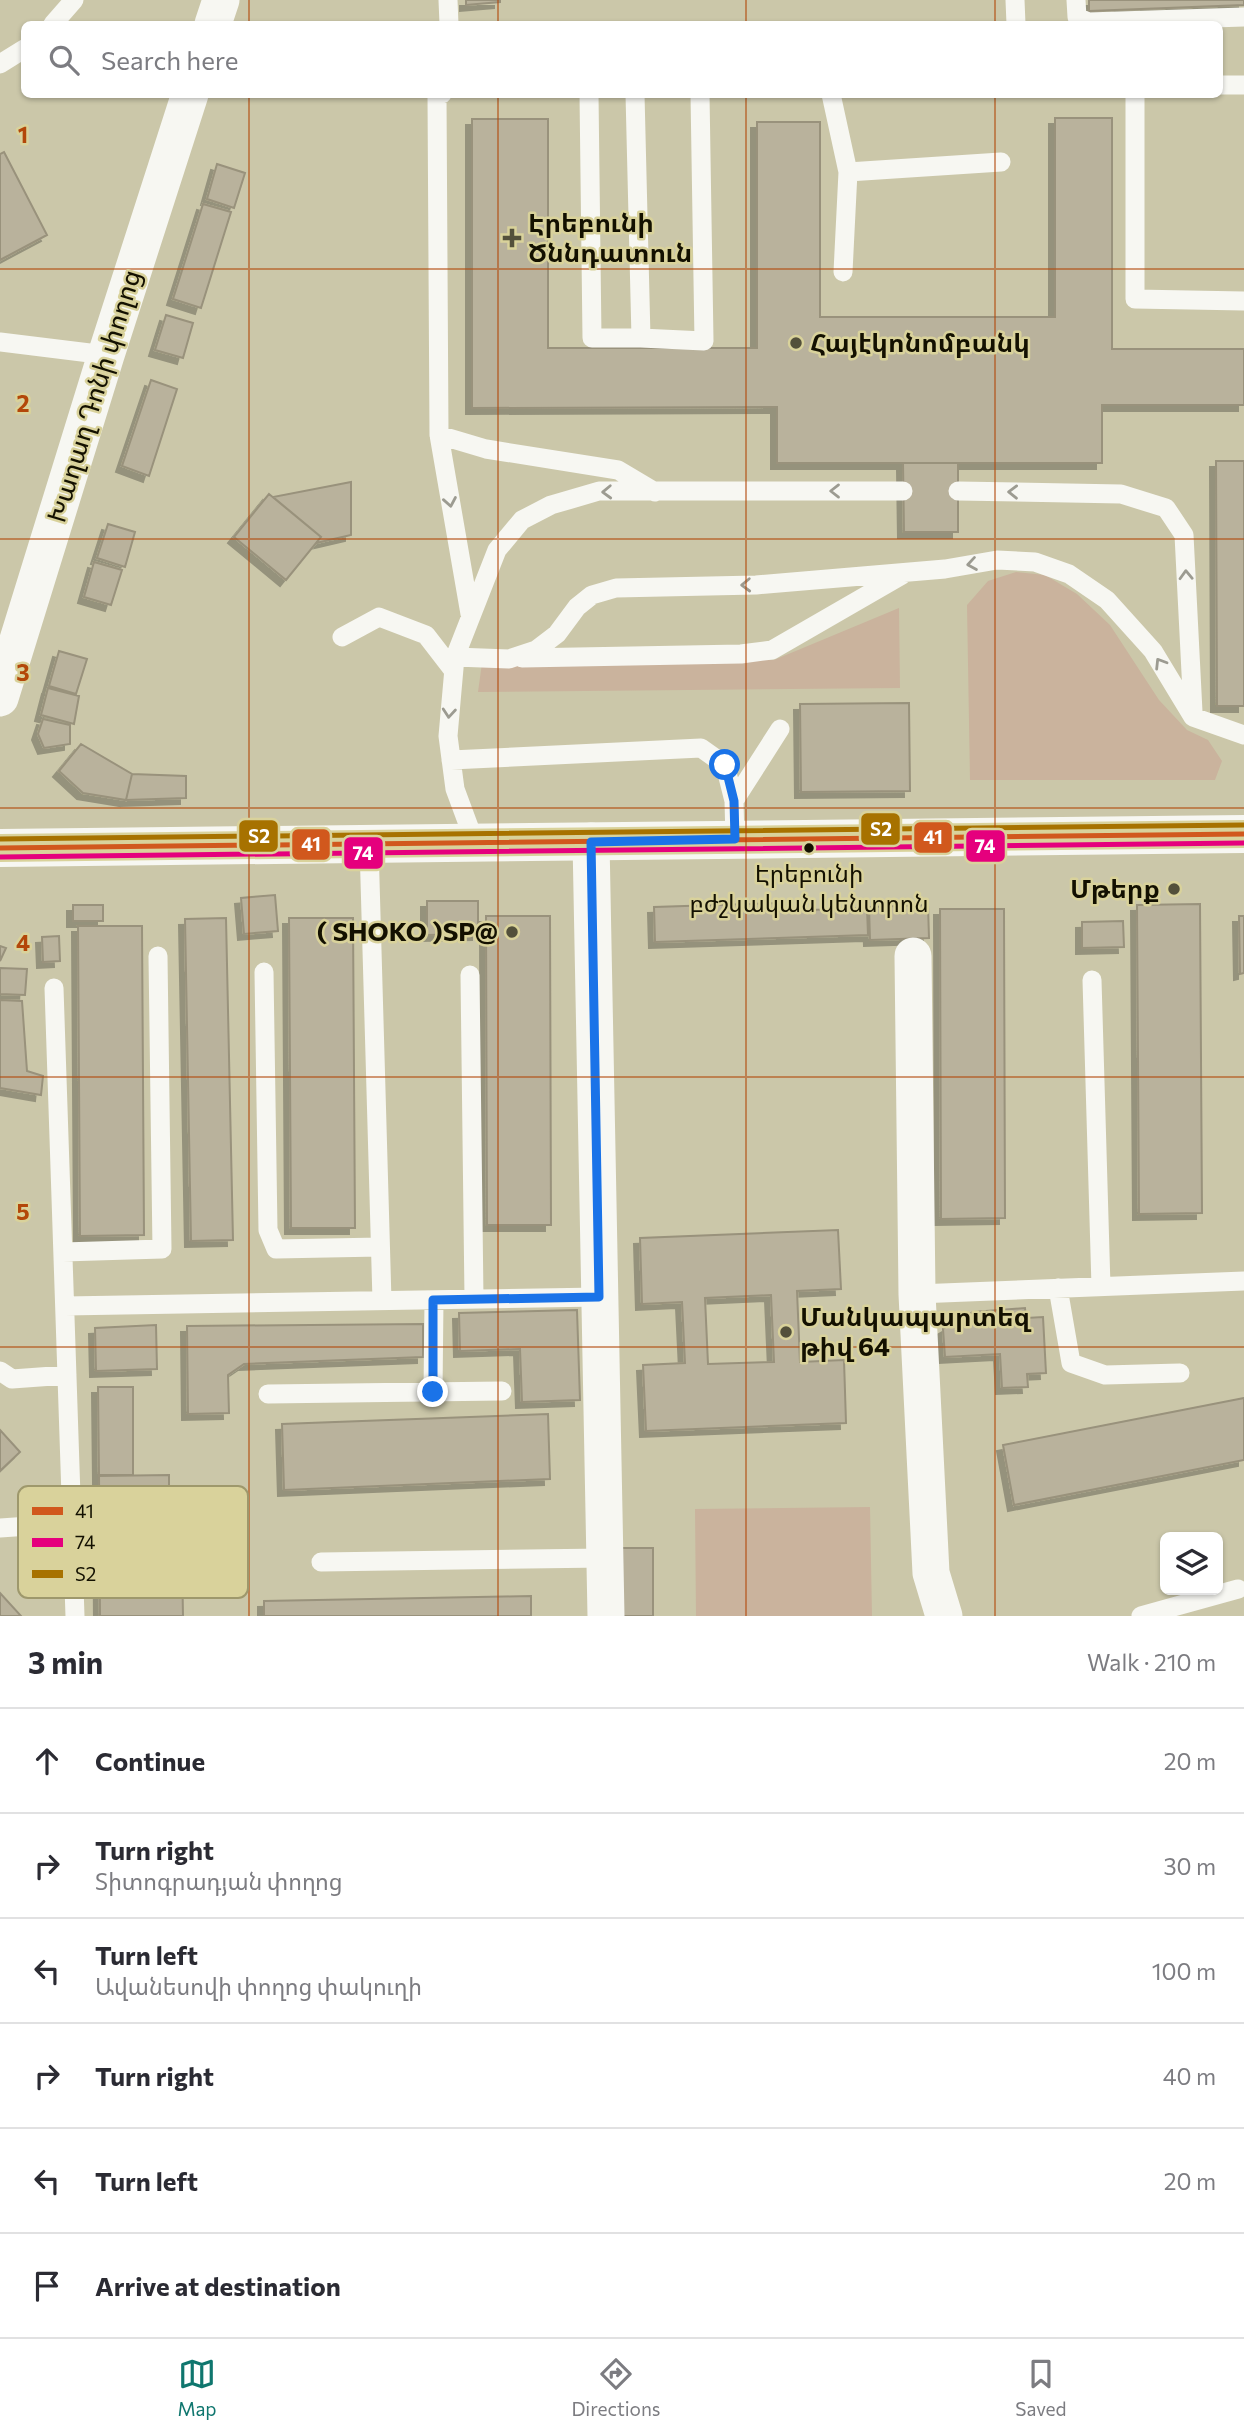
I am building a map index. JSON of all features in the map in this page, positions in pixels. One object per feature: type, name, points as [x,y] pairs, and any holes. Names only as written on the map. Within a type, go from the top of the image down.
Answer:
[{"type":"street","points":[[214,21],[221,0]]},
{"type":"street","name":"Խաղաղ Դոնի փողոց","points":[[3,675],[189,98]]},
{"type":"street","points":[[0,848],[1244,834]]},
{"type":"street","points":[[591,842],[606,1616]]},
{"type":"street","points":[[913,956],[918,1294],[931,1573],[944,1616]]},
{"type":"lane","points":[[56,21],[74,0]]},
{"type":"lane","points":[[448,0],[449,21]]},
{"type":"lane","points":[[1015,0],[1016,21]]},
{"type":"lane","points":[[1076,0],[1077,16],[1086,21]]},
{"type":"lane","points":[[1119,21],[1244,17]]},
{"type":"lane","points":[[0,64],[21,51]]},
{"type":"lane","points":[[1223,85],[1244,85]]},
{"type":"lane","points":[[437,98],[439,435],[470,615]]},
{"type":"lane","points":[[589,98],[592,338],[704,341],[700,98]]},
{"type":"lane","points":[[635,98],[641,338]]},
{"type":"lane","points":[[832,98],[848,172],[843,272]]},
{"type":"lane","points":[[1135,98],[1135,299],[1244,301]]},
{"type":"lane","points":[[848,172],[1001,162]]},
{"type":"lane","points":[[0,342],[106,355]]},
{"type":"lane","points":[[439,435],[486,449],[618,470],[656,492]]},
{"type":"lane","points":[[475,843],[455,789],[447,736],[454,664],[470,615],[497,550],[522,520],[551,505],[599,491],[903,491]]},
{"type":"lane","points":[[958,491],[1121,494],[1166,508],[1184,535],[1193,717]]},
{"type":"lane","points":[[509,659],[536,650],[557,634],[577,607],[592,594],[616,588],[756,585],[906,572],[997,560],[1035,562],[1069,574],[1107,600],[1153,651],[1193,717],[1244,735]]},
{"type":"lane","points":[[454,664],[509,659],[741,654],[772,650],[906,572]]},
{"type":"lane","points":[[342,636],[379,617],[426,635],[454,664]]},
{"type":"lane","points":[[734,801],[780,729]]},
{"type":"lane","points":[[451,760],[701,748],[725,765],[734,801],[735,839]]},
{"type":"lane","points":[[369,845],[382,1301]]},
{"type":"lane","points":[[63,1252],[162,1250],[158,956]]},
{"type":"lane","points":[[264,972],[268,1230],[276,1250],[380,1247]]},
{"type":"lane","points":[[470,975],[474,1299]]},
{"type":"lane","points":[[1092,980],[1101,1287]]},
{"type":"lane","points":[[54,988],[71,1486]]},
{"type":"lane","points":[[918,1294],[1244,1281]]},
{"type":"lane","points":[[1058,1288],[1071,1363],[1105,1375],[1180,1373]]},
{"type":"lane","points":[[65,1306],[599,1297]]},
{"type":"lane","points":[[433,1300],[433,1392]]},
{"type":"lane","points":[[0,1371],[12,1379],[67,1376]]},
{"type":"lane","points":[[268,1394],[502,1391]]},
{"type":"lane","points":[[0,1528],[18,1526]]},
{"type":"lane","points":[[321,1562],[604,1558]]},
{"type":"lane","points":[[1142,1616],[1238,1589]]},
{"type":"lane","points":[[74,1598],[75,1616]]},
{"type":"shaded area","points":[[1016,572],[1045,575],[1077,594],[1110,625],[1159,700],[1187,730],[1208,740],[1222,761],[1215,780],[970,780],[967,605],[988,581]]},
{"type":"shaded area","points":[[899,608],[900,688],[478,692],[482,663],[774,660]]},
{"type":"shaded area","points":[[870,1507],[872,1616],[696,1616],[695,1509]]},
{"type":"building","points":[[466,0],[500,0],[500,2],[466,5]]},
{"type":"building","points":[[1089,0],[1244,0],[1244,5],[1089,11]]},
{"type":"building","points":[[1055,118],[1112,118],[1112,349],[1244,349],[1244,405],[1102,405],[1102,463],[777,463],[777,407],[472,408],[472,119],[548,119],[548,348],[757,348],[757,122],[820,122],[820,317],[1055,317]]},
{"type":"building","points":[[4,152],[47,235],[0,260],[0,154]]},
{"type":"building","points":[[217,164],[245,173],[234,208],[207,199]]},
{"type":"building","points":[[203,204],[231,212],[201,308],[173,299]]},
{"type":"building","points":[[166,315],[193,323],[183,358],[155,350]]},
{"type":"building","points":[[151,380],[177,389],[149,476],[122,466]]},
{"type":"building","points":[[1216,461],[1244,461],[1244,706],[1217,706]]},
{"type":"building","points":[[903,463],[958,463],[958,532],[904,532]]},
{"type":"building","points":[[351,482],[351,535],[316,543],[321,537],[273,497]]},
{"type":"building","points":[[269,494],[321,537],[286,580],[234,537]]},
{"type":"building","points":[[108,524],[135,532],[125,567],[97,558]]},
{"type":"building","points":[[94,562],[122,570],[111,605],[84,597]]},
{"type":"building","points":[[59,651],[87,659],[76,694],[49,686]]},
{"type":"building","points":[[48,688],[79,696],[74,724],[41,715]]},
{"type":"building","points":[[909,703],[910,791],[801,792],[800,704]]},
{"type":"building","points":[[43,719],[70,725],[70,744],[44,748],[38,734]]},
{"type":"building","points":[[81,744],[132,774],[126,800],[83,793],[59,771]]},
{"type":"building","points":[[132,774],[186,776],[186,798],[126,800]]},
{"type":"building","points":[[275,895],[278,931],[244,934],[241,898]]},
{"type":"building","points":[[427,901],[478,901],[478,934],[427,935]]},
{"type":"building","points":[[780,903],[780,911],[867,908],[868,935],[655,942],[654,907]]},
{"type":"building","points":[[1200,904],[1202,1213],[1139,1214],[1137,905]]},
{"type":"building","points":[[73,905],[103,905],[103,921],[73,921]]},
{"type":"building","points":[[928,905],[929,938],[870,940],[869,907]]},
{"type":"building","points":[[940,909],[1004,909],[1005,1218],[941,1219]]},
{"type":"building","points":[[486,916],[550,916],[551,1225],[487,1225]]},
{"type":"building","points":[[1239,916],[1244,916],[1244,973],[1240,974]]},
{"type":"building","points":[[226,918],[233,1240],[191,1241],[185,919]]},
{"type":"building","points":[[289,918],[353,918],[355,1228],[291,1228]]},
{"type":"building","points":[[1123,921],[1124,947],[1082,948],[1082,922]]},
{"type":"building","points":[[78,926],[142,926],[144,1235],[80,1236]]},
{"type":"building","points":[[59,936],[60,961],[43,962],[42,937]]},
{"type":"building","points":[[0,946],[6,948],[0,961]]},
{"type":"building","points":[[0,968],[27,969],[25,995],[0,994]]},
{"type":"building","points":[[0,1000],[22,1001],[27,1071],[43,1076],[41,1095],[0,1088]]},
{"type":"building","name":"Մանկապարտեզ թիվ 64","points":[[838,1230],[841,1289],[797,1291],[800,1362],[844,1360],[846,1423],[646,1431],[643,1365],[685,1363],[682,1302],[642,1304],[640,1238]],"holes":[[[771,1295],[774,1362],[708,1364],[705,1298]]]},
{"type":"building","points":[[1025,1308],[1026,1318],[1043,1317],[1046,1373],[1027,1374],[1028,1387],[1002,1388],[1000,1354],[945,1357],[943,1329],[973,1312]]},
{"type":"building","points":[[577,1310],[580,1400],[522,1402],[520,1349],[460,1351],[459,1313]]},
{"type":"building","points":[[423,1324],[423,1357],[244,1364],[228,1375],[229,1413],[188,1414],[187,1326]]},
{"type":"building","points":[[156,1325],[157,1369],[96,1371],[95,1328]]},
{"type":"building","points":[[98,1387],[133,1387],[133,1475],[99,1475]]},
{"type":"building","points":[[1244,1398],[1244,1460],[1014,1505],[1003,1445]]},
{"type":"building","points":[[548,1414],[550,1479],[284,1490],[282,1424]]},
{"type":"building","points":[[0,1430],[20,1452],[0,1471]]},
{"type":"building","points":[[169,1475],[169,1486],[99,1486],[99,1476]]},
{"type":"building","points":[[613,1548],[653,1548],[653,1616],[613,1616]]},
{"type":"building","points":[[0,1593],[21,1616],[0,1616]]},
{"type":"building","points":[[531,1596],[531,1616],[264,1616],[264,1601]]},
{"type":"building","points":[[100,1598],[183,1598],[183,1616],[100,1616]]},
{"type":"transit line","name":"Տ2","points":[[0,839],[1244,825]]},
{"type":"transit line","name":"41","points":[[0,848],[1244,834]]},
{"type":"transit line","name":"74","points":[[0,857],[1244,843]]},
{"type":"place","name":"Էրեբունի Ծննդատուն","points":[[512,238]]},
{"type":"place","name":"Հայէկոնոմբանկ","points":[[796,343]]},
{"type":"place","name":"Էրեբունի բժշկական կենտրոն","points":[[809,848]]},
{"type":"place","name":"Մթերք","points":[[1174,889]]},
{"type":"place","name":"( SHOKO )SP@","points":[[512,932]]},
{"type":"place","name":"Մանկապարտեզ թիվ 64","points":[[786,1332]]},
{"type":"route","points":[[433,1392],[433,1300],[599,1297],[591,842],[735,839],[734,801],[725,765]]}]
